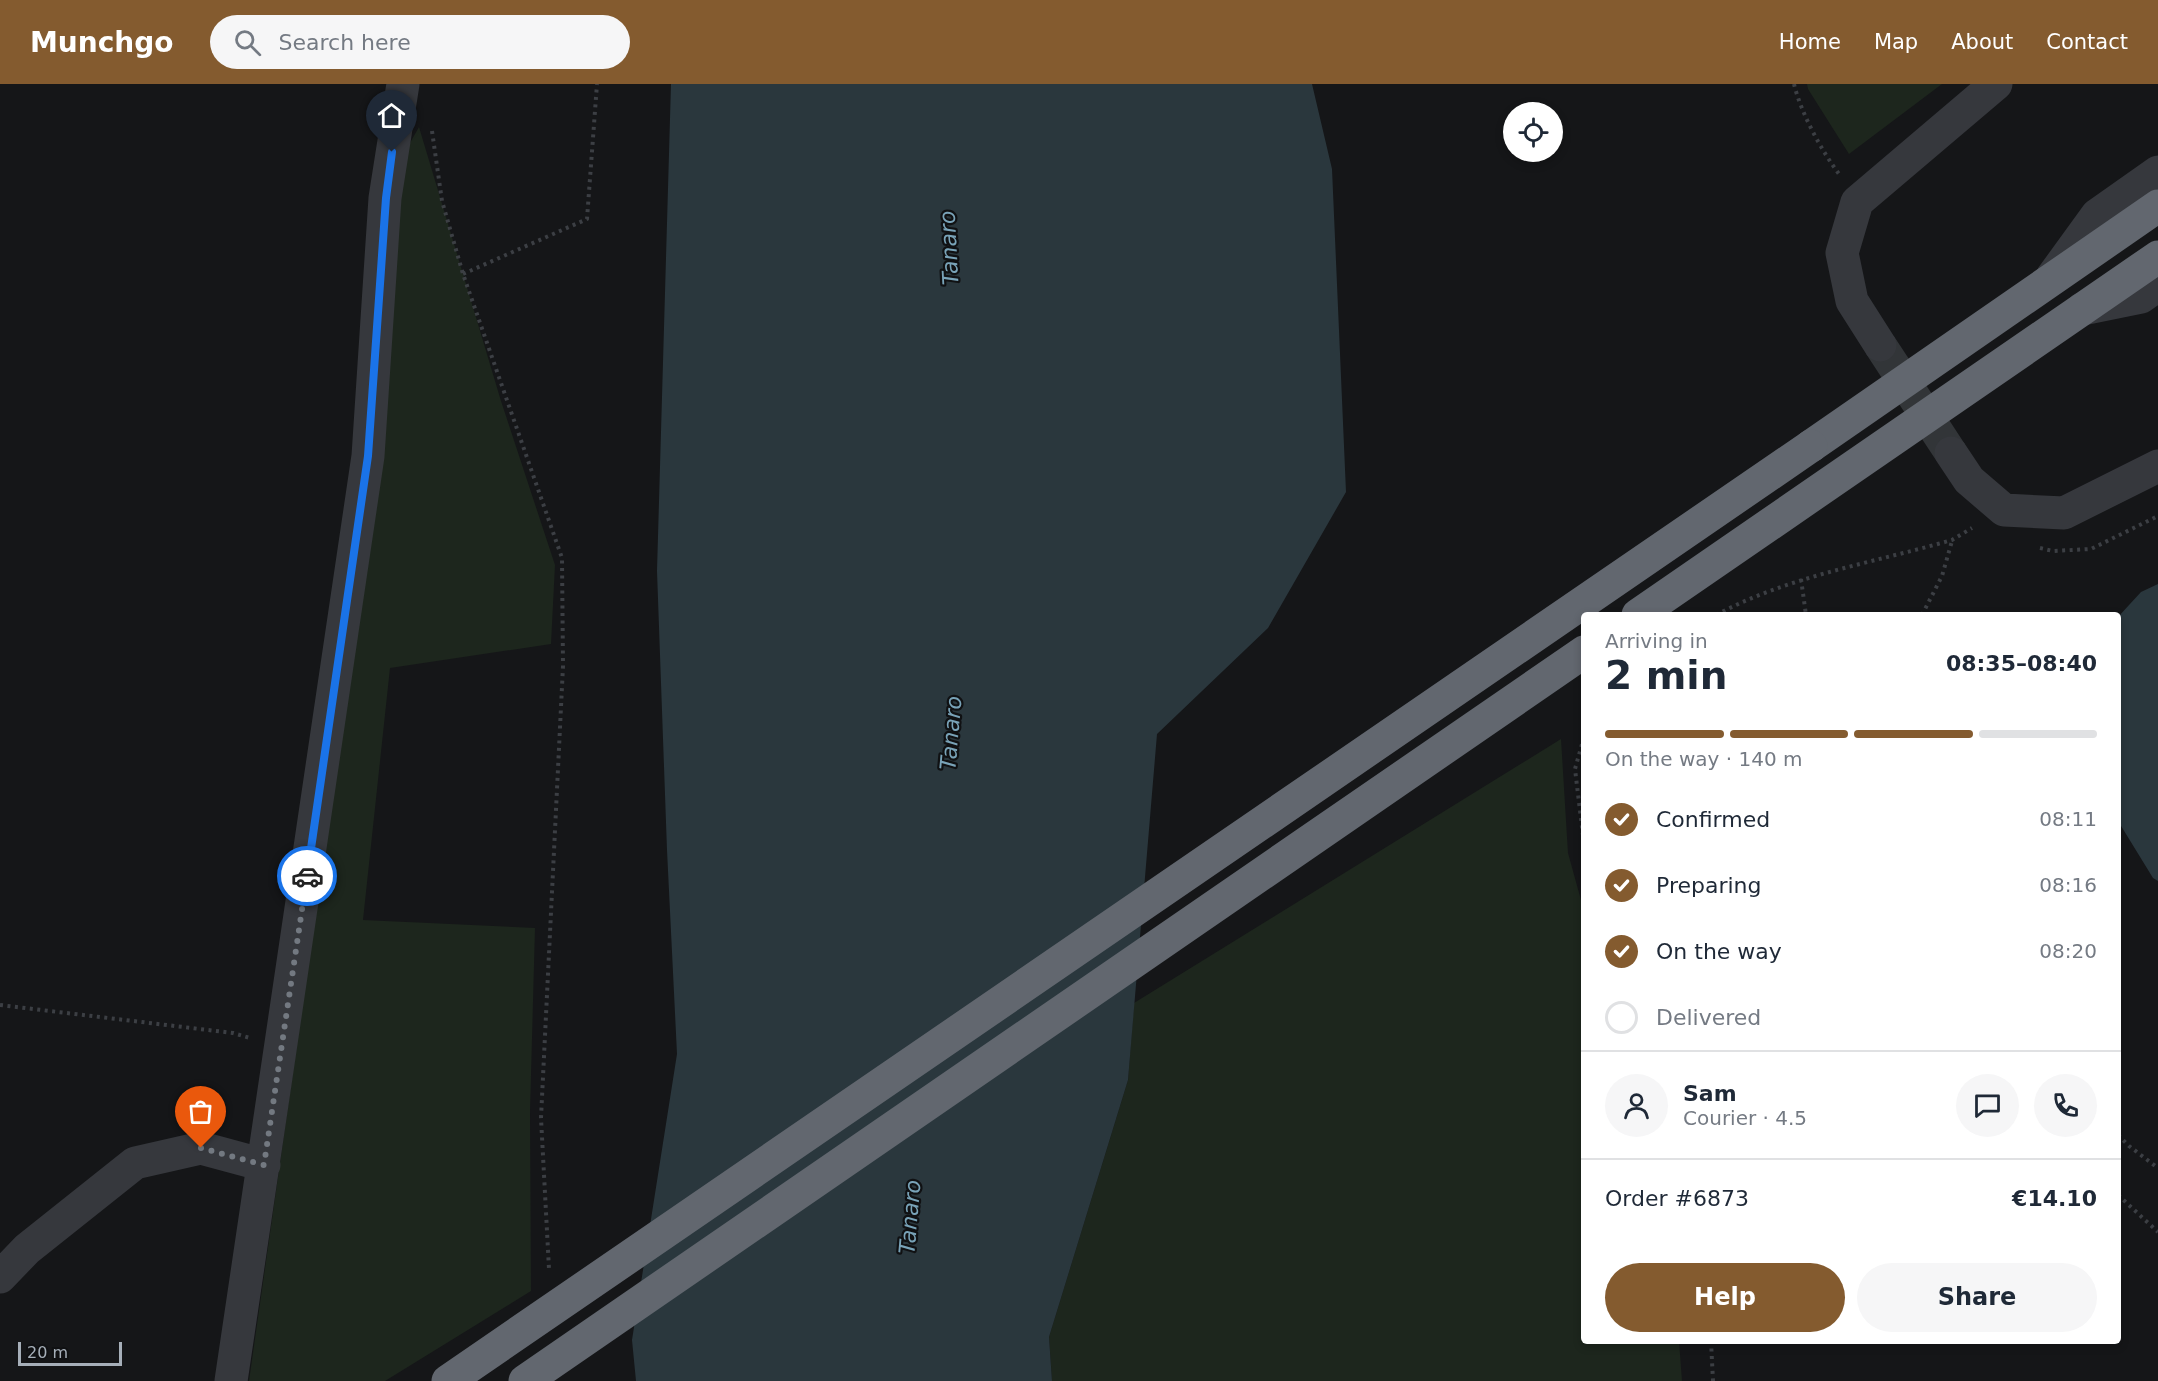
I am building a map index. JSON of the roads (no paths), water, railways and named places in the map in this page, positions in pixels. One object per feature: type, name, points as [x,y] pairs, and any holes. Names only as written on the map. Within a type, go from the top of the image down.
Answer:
[{"type":"highway","points":[[448,1381],[2158,206]]},
{"type":"highway","points":[[1642,612],[2158,257]]},
{"type":"highway","points":[[525,1381],[1581,654]]},
{"type":"street","points":[[231,1381],[368,456],[386,198],[403,84]]},
{"type":"street","points":[[1880,345],[1852,301],[1842,253],[1857,202],[1996,84]]},
{"type":"street","points":[[2052,278],[2097,215],[2158,172]]},
{"type":"street","points":[[2082,309],[2141,297],[2158,285]]},
{"type":"street","points":[[1952,453],[1969,480],[2004,510],[2064,513],[2158,466]]},
{"type":"street","points":[[0,1276],[27,1249],[135,1162],[201,1148],[264,1165]]},
{"type":"water","name":"Tanaro","points":[[671,84],[1312,84],[1332,169],[1346,492],[1268,628],[1157,734],[1128,1080],[1049,1337],[1052,1381],[636,1381],[632,1340],[677,1054],[657,571]]},
{"type":"water","points":[[2158,584],[2158,881],[2153,878],[2121,826],[2121,614],[2141,592]]},
{"type":"tunnel","points":[[1880,345],[1951,453]]}]
